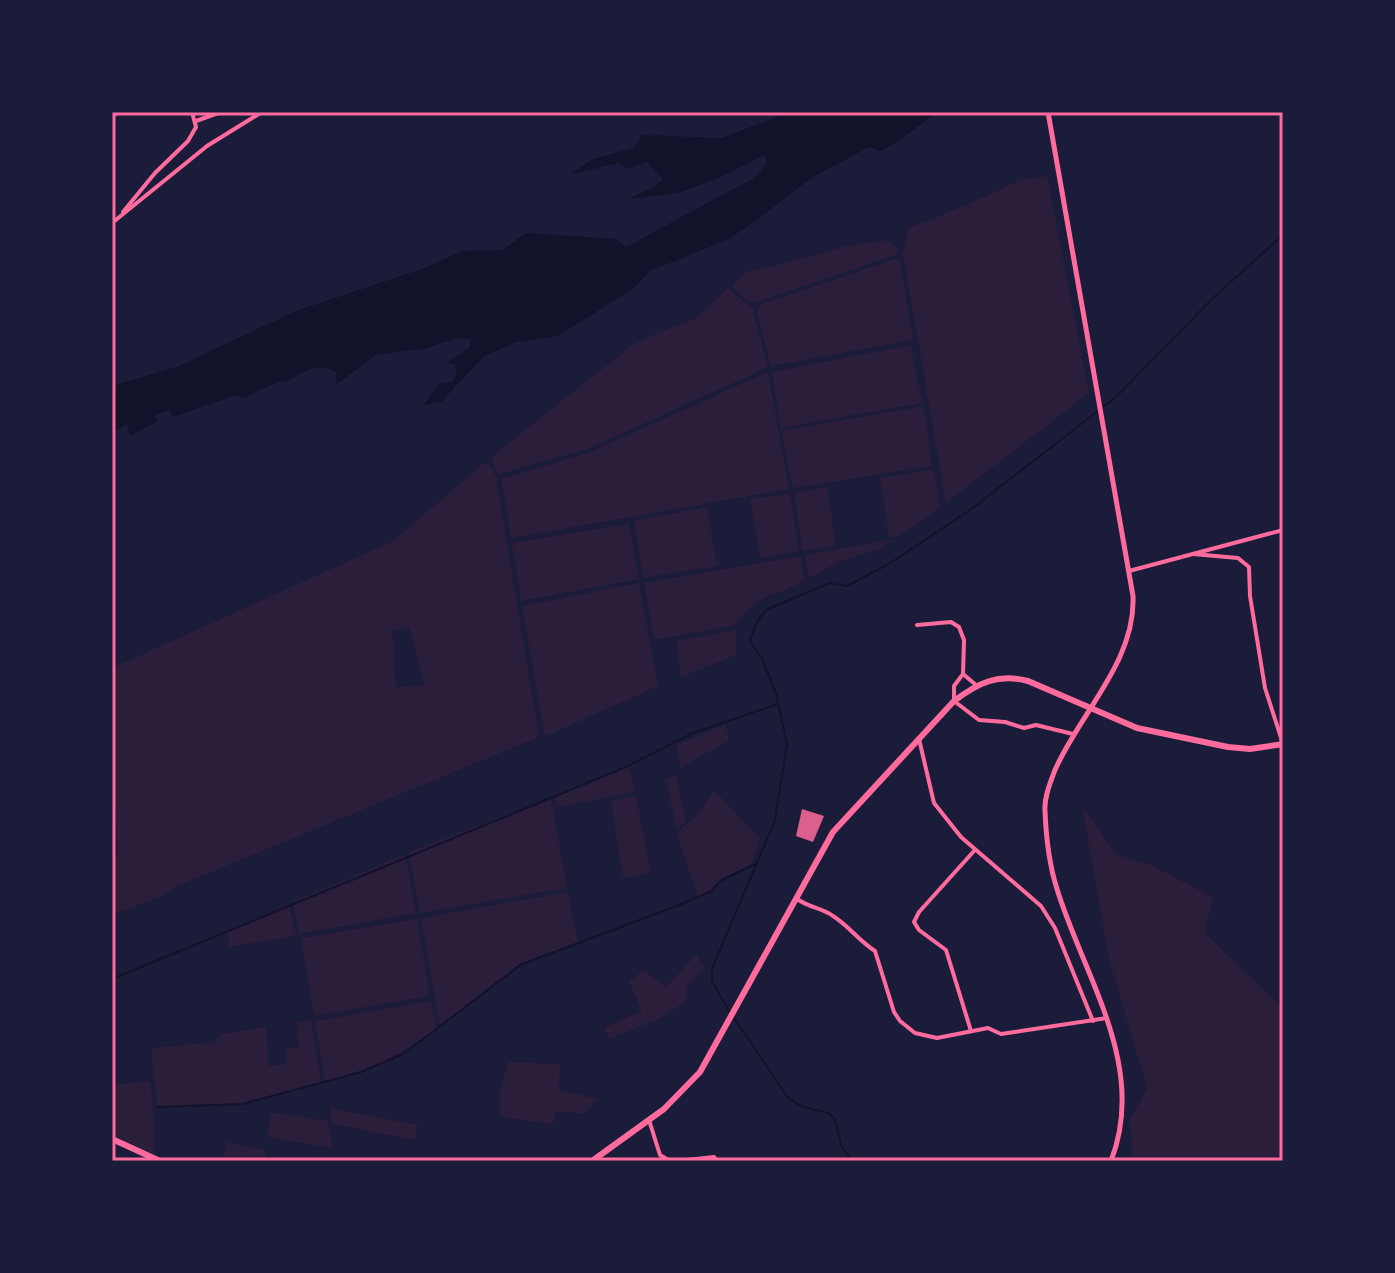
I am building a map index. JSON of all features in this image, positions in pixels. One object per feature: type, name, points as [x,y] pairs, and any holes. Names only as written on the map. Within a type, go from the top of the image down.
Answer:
[{"type":"main road","points":[[592,1161],[649,1120],[684,1091],[700,1072],[833,832],[954,701],[976,685],[1012,677],[1137,728],[1228,747],[1250,749],[1283,744]]},
{"type":"main road","points":[[112,1139],[160,1161]]},
{"type":"street","points":[[112,115],[119,112]]},
{"type":"street","points":[[119,218],[155,173],[188,141],[196,127],[192,112]]},
{"type":"street","points":[[196,121],[221,112]]},
{"type":"street","points":[[112,223],[207,146],[262,112]]},
{"type":"street","points":[[1048,112],[1134,615],[1121,656],[1073,734],[1051,780],[1044,806],[1047,844],[1057,888],[1107,1018],[1119,1058],[1123,1096],[1119,1136],[1111,1161]]},
{"type":"street","points":[[1128,568],[1283,530]]},
{"type":"street","points":[[1193,554],[1238,558],[1249,567],[1250,596],[1265,688],[1283,744]]},
{"type":"street","points":[[917,625],[951,622],[959,627],[964,640],[963,674],[954,686],[954,701],[979,720],[1005,722],[1024,728],[1036,725],[1073,734]]},
{"type":"street","points":[[963,674],[976,685]]},
{"type":"street","points":[[919,739],[934,803],[947,822],[975,850],[1041,906],[1055,928],[1093,1021]]},
{"type":"street","points":[[971,1031],[946,950],[919,930],[914,922],[919,912],[975,850]]},
{"type":"street","points":[[795,898],[810,909],[835,916],[862,943],[875,951],[894,1012],[915,1033],[937,1038],[988,1028],[1001,1034],[1107,1018]]},
{"type":"street","points":[[649,1120],[660,1155],[670,1161]]},
{"type":"street","points":[[656,1161],[660,1155]]},
{"type":"street","points":[[678,1161],[714,1157],[717,1161]]},
{"type":"shaded area","points":[[789,112],[937,112],[880,151],[869,147],[811,178],[727,240],[650,271],[634,288],[558,336],[516,342],[484,356],[441,402],[424,405],[439,384],[452,382],[457,371],[455,364],[448,362],[470,347],[470,339],[456,338],[427,348],[375,355],[336,385],[336,372],[316,368],[243,398],[236,395],[173,417],[170,410],[154,415],[158,421],[130,436],[127,424],[112,433],[112,386],[179,366],[296,311],[422,269],[463,251],[502,250],[526,233],[616,239],[626,247],[752,179],[766,165],[766,154],[719,178],[678,193],[628,199],[654,187],[663,179],[647,162],[628,169],[619,163],[571,174],[593,159],[634,148],[642,135],[722,138]]},
{"type":"shaded area","points":[[1047,176],[1089,393],[946,503],[903,254],[909,228],[1020,180]]},
{"type":"shaded area","points":[[887,240],[898,249],[895,255],[753,303],[746,301],[732,286],[748,271],[843,247]]},
{"type":"shaded area","points":[[895,259],[900,261],[913,340],[771,366],[757,313],[760,305]]},
{"type":"shaded area","points":[[728,288],[752,308],[768,367],[588,449],[499,474],[491,457],[630,347],[696,318]]},
{"type":"shaded area","points":[[911,345],[922,403],[780,428],[772,372]]},
{"type":"shaded area","points":[[768,372],[789,489],[511,538],[501,479],[588,453]]},
{"type":"shaded area","points":[[924,407],[932,466],[793,488],[781,431]]},
{"type":"shaded area","points":[[484,463],[490,465],[496,477],[539,737],[112,915],[112,855],[118,853],[112,760],[112,668],[393,541]],"holes":[[[409,626],[424,685],[396,687],[392,631]]]},
{"type":"shaded area","points":[[934,471],[940,508],[899,536],[889,537],[880,478]]},
{"type":"shaded area","points":[[827,487],[836,545],[803,551],[794,493]]},
{"type":"shaded area","points":[[790,494],[799,551],[760,558],[750,499]]},
{"type":"shaded area","points":[[707,507],[717,566],[643,578],[634,521]]},
{"type":"shaded area","points":[[629,524],[639,579],[521,601],[512,543]]},
{"type":"shaded area","points":[[892,541],[880,549],[838,562],[809,578],[805,555]]},
{"type":"shaded area","points":[[801,556],[804,581],[750,607],[736,625],[654,640],[644,583]]},
{"type":"shaded area","points":[[639,583],[658,686],[546,736],[522,606]]},
{"type":"shaded area","points":[[736,630],[736,655],[681,677],[676,641]]},
{"type":"shaded area","points":[[726,724],[729,741],[680,768],[676,745]]},
{"type":"shaded area","points":[[629,765],[635,792],[557,807],[555,796]]},
{"type":"shaded area","points":[[676,775],[686,822],[676,829],[666,780]]},
{"type":"shaded area","points":[[714,790],[760,838],[751,865],[722,879],[711,891],[698,896],[676,833],[698,814]]},
{"type":"shaded area","points":[[636,796],[651,873],[623,878],[611,801]]},
{"type":"shaded area","points":[[551,798],[567,888],[420,913],[409,852]]},
{"type":"shaded area","points":[[1082,806],[1116,854],[1153,866],[1214,898],[1204,932],[1283,1008],[1283,1161],[1133,1161],[1130,1121],[1147,1088],[1109,959]]},
{"type":"shaded area","points":[[405,854],[416,913],[299,934],[293,902]]},
{"type":"shaded area","points":[[568,892],[578,943],[519,965],[440,1026],[421,918]]},
{"type":"shaded area","points":[[289,904],[296,936],[229,947],[228,930]]},
{"type":"shaded area","points":[[417,919],[430,996],[314,1016],[301,938]]},
{"type":"shaded area","points":[[696,955],[705,968],[687,986],[685,1002],[661,1018],[609,1039],[604,1028],[642,1011],[629,982],[643,970],[666,987]]},
{"type":"shaded area","points":[[431,1001],[436,1028],[384,1061],[325,1081],[315,1021]]},
{"type":"shaded area","points":[[311,1020],[321,1082],[242,1103],[172,1108],[157,1105],[151,1048],[216,1042],[221,1034],[266,1027],[269,1066],[287,1064],[286,1048],[299,1047],[297,1022]]},
{"type":"shaded area","points":[[508,1062],[560,1064],[559,1090],[598,1099],[584,1114],[556,1111],[553,1124],[500,1117],[499,1096]]},
{"type":"shaded area","points":[[151,1081],[155,1155],[112,1137],[112,1085]]},
{"type":"shaded area","points":[[330,1108],[418,1125],[415,1140],[332,1124]]},
{"type":"shaded area","points":[[271,1112],[328,1121],[333,1148],[267,1137]]},
{"type":"shaded area","points":[[227,1142],[266,1150],[265,1161],[222,1161]]},
{"type":"building","points":[[802,809],[824,816],[813,842],[796,836]]},
{"type":"waterway","points":[[730,1013],[712,981],[712,969],[775,820],[787,744],[776,693],[762,659],[750,641],[759,619],[768,609],[830,583],[847,586],[892,562],[970,510],[1116,397],[1214,297],[1283,235]]},
{"type":"waterway","points":[[112,979],[626,767],[693,733],[778,704]]},
{"type":"waterway","points":[[157,1107],[243,1104],[361,1072],[405,1053],[520,965],[682,904],[711,891],[722,880],[757,863]]},
{"type":"waterway","points":[[734,1018],[788,1098],[801,1106],[828,1113],[835,1119],[841,1145],[851,1161]]}]
